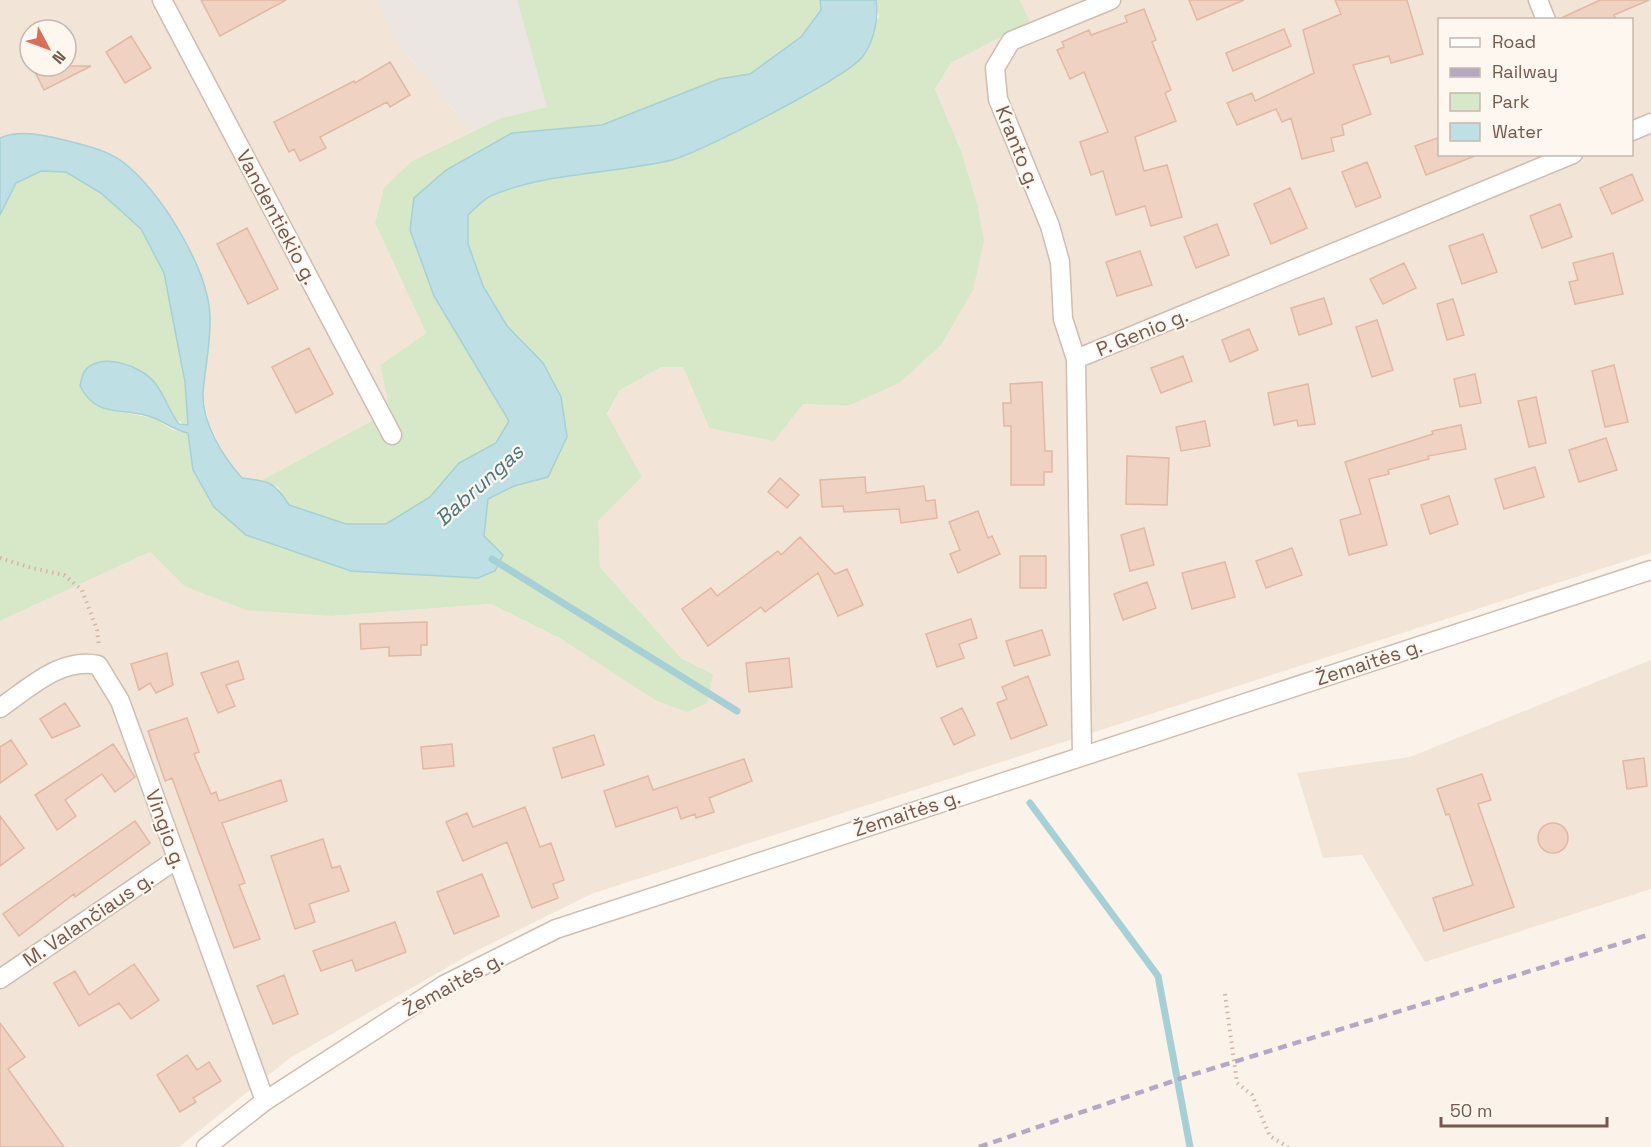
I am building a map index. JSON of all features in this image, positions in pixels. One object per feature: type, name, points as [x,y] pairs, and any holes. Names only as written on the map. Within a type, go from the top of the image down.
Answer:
[{"type":"street","name":"Vandentiekio g.","points":[[162,0],[392,435]]},
{"type":"street","name":"Kranto g.","points":[[1076,359],[1063,319],[1060,262],[1050,226],[998,99],[995,68],[1011,41],[1111,0]]},
{"type":"street","points":[[1538,0],[1545,18]]},
{"type":"street","points":[[1633,131],[1651,123]]},
{"type":"street","name":"P. Genio g.","points":[[1082,754],[1076,359],[1568,156]]},
{"type":"street","name":"Žemaitės g.","points":[[206,1147],[265,1101],[444,985],[556,929],[1082,754],[1651,570]]},
{"type":"street","points":[[0,708],[56,670],[81,662],[98,665]]},
{"type":"street","name":"Vingio g.","points":[[98,665],[120,701],[265,1101]]},
{"type":"street","name":"M. Valančiaus g.","points":[[0,979],[177,859]]},
{"type":"path","points":[[0,558],[64,575],[82,590],[97,630],[100,650],[98,665]]},
{"type":"path","points":[[1225,993],[1237,1083],[1252,1095],[1270,1136],[1288,1147]]},
{"type":"shaded area","points":[[0,0],[380,0],[392,36],[472,132],[412,161],[384,187],[375,223],[426,333],[380,365],[390,411],[262,480],[242,478],[227,461],[209,423],[203,396],[210,314],[6,135],[0,138]]},
{"type":"shaded area","points":[[380,0],[517,0],[548,107],[501,118],[472,132],[392,36]]},
{"type":"shaded area","points":[[1020,0],[1651,0],[1651,553],[591,894],[474,952],[290,1058],[179,1147],[0,1147],[0,621],[150,552],[184,586],[332,616],[491,604],[563,640],[713,674],[681,658],[600,567],[597,521],[642,477],[607,415],[620,390],[662,367],[683,367],[709,428],[803,404],[848,406],[977,203],[962,153],[935,89],[951,63],[1030,22]]},
{"type":"shaded area","points":[[1651,660],[1651,889],[1425,962],[1362,855],[1323,858],[1297,773],[1410,757]]},
{"type":"green space","points":[[517,0],[820,0],[821,10],[801,37],[750,74],[719,79],[602,125],[512,133],[446,170],[486,379],[509,421],[496,443],[459,463],[430,497],[386,524],[346,524],[289,505],[278,487],[262,480],[390,411],[380,365],[426,333],[375,223],[384,187],[412,161],[501,118],[547,107]]},
{"type":"green space","points":[[876,0],[1020,0],[1030,22],[951,63],[935,89],[962,153],[977,203],[984,241],[973,290],[941,345],[899,383],[848,406],[803,404],[774,441],[709,428],[683,367],[662,367],[620,390],[607,414],[642,477],[598,521],[600,567],[681,658],[713,674],[707,703],[687,712],[655,700],[563,640],[491,604],[332,616],[246,610],[184,586],[150,552],[0,621],[0,215],[16,183],[41,171],[66,172],[101,193],[141,229],[164,273],[185,382],[188,425],[181,423],[171,414],[154,381],[104,409],[153,418],[173,430],[188,433],[193,470],[351,571],[478,578],[488,498],[514,486],[548,477],[561,397],[543,363],[507,326],[483,286],[468,244],[468,215],[491,195],[536,182],[673,159],[710,144],[838,77],[879,17]]},
{"type":"water","name":"Babrungas","points":[[820,0],[876,0],[875,29],[867,50],[852,66],[831,80],[773,113],[672,160],[514,187],[490,196],[468,215],[468,244],[483,286],[507,326],[543,363],[561,397],[567,437],[548,477],[514,486],[488,499],[484,536],[503,555],[495,571],[478,578],[351,571],[246,535],[214,507],[193,470],[188,433],[154,418],[103,408],[87,397],[80,386],[84,372],[91,365],[110,361],[131,366],[155,383],[179,424],[188,425],[185,382],[164,273],[141,229],[101,193],[66,172],[41,171],[16,183],[0,215],[0,138],[18,134],[48,136],[97,149],[123,162],[142,180],[169,215],[193,256],[201,277],[210,316],[204,404],[210,428],[228,460],[242,478],[259,480],[275,487],[289,505],[346,524],[386,524],[430,497],[459,463],[496,443],[509,421],[434,296],[410,230],[414,198],[446,170],[512,133],[602,125],[719,79],[750,74],[801,37],[821,10]]},
{"type":"building","points":[[201,0],[286,0],[220,36]]},
{"type":"building","points":[[1189,0],[1244,0],[1197,20]]},
{"type":"building","points":[[1335,0],[1407,0],[1423,54],[1391,63],[1389,56],[1353,65],[1371,114],[1342,125],[1344,135],[1331,138],[1334,151],[1302,159],[1291,118],[1282,122],[1276,109],[1237,125],[1227,103],[1252,93],[1255,101],[1314,73],[1303,30],[1341,14]]},
{"type":"building","points":[[1600,0],[1649,0],[1614,15],[1615,18],[1561,18]]},
{"type":"building","points":[[1144,9],[1156,40],[1152,42],[1171,90],[1165,93],[1176,121],[1135,137],[1144,171],[1167,165],[1182,217],[1151,226],[1145,206],[1116,215],[1103,171],[1091,175],[1080,142],[1108,132],[1084,72],[1070,79],[1057,50],[1064,47],[1062,42],[1089,30],[1091,35],[1127,22],[1125,16]]},
{"type":"building","points":[[1284,29],[1291,46],[1233,71],[1226,53]]},
{"type":"building","points":[[131,36],[151,68],[125,83],[106,52]]},
{"type":"building","points":[[390,62],[410,95],[390,107],[387,102],[320,137],[326,148],[300,161],[294,149],[289,152],[274,122],[354,81],[355,83]]},
{"type":"building","points":[[78,66],[91,66],[78,73]]},
{"type":"building","points":[[38,78],[68,78],[44,90]]},
{"type":"building","points":[[1438,138],[1438,156],[1475,156],[1426,175],[1415,146]]},
{"type":"building","points":[[1367,162],[1381,197],[1356,207],[1342,172]]},
{"type":"building","points":[[1632,174],[1643,200],[1612,214],[1600,188]]},
{"type":"building","points":[[1290,188],[1307,228],[1271,244],[1254,204]]},
{"type":"building","points":[[1560,204],[1572,237],[1542,248],[1530,216]]},
{"type":"building","points":[[1217,224],[1229,255],[1196,268],[1184,237]]},
{"type":"building","points":[[247,228],[278,289],[248,304],[217,244]]},
{"type":"building","points":[[1483,234],[1497,272],[1462,284],[1449,246]]},
{"type":"building","points":[[1140,251],[1152,285],[1117,296],[1106,262]]},
{"type":"building","points":[[1613,253],[1623,294],[1575,304],[1569,282],[1578,280],[1573,263]]},
{"type":"building","points":[[1404,263],[1416,288],[1383,304],[1370,279]]},
{"type":"building","points":[[1324,298],[1332,324],[1299,335],[1291,308]]},
{"type":"building","points":[[1453,299],[1464,335],[1447,340],[1437,304]]},
{"type":"building","points":[[1377,320],[1393,370],[1372,377],[1356,327]]},
{"type":"building","points":[[1249,329],[1258,350],[1230,362],[1222,340]]},
{"type":"building","points":[[309,348],[333,394],[296,413],[272,367]]},
{"type":"building","points":[[1183,356],[1192,381],[1161,393],[1151,368]]},
{"type":"building","points":[[1614,365],[1628,422],[1605,427],[1592,371]]},
{"type":"building","points":[[1475,374],[1481,403],[1460,407],[1454,379]]},
{"type":"building","points":[[1042,382],[1045,451],[1052,451],[1052,472],[1044,472],[1044,485],[1011,485],[1011,426],[1004,426],[1003,403],[1011,403],[1010,384]]},
{"type":"building","points":[[1308,384],[1315,424],[1298,426],[1297,420],[1274,425],[1268,393]]},
{"type":"building","points":[[1536,397],[1546,443],[1529,447],[1518,401]]},
{"type":"building","points":[[1205,421],[1210,446],[1181,451],[1176,427]]},
{"type":"building","points":[[1461,425],[1466,449],[1428,456],[1429,459],[1388,470],[1389,474],[1369,479],[1387,545],[1349,555],[1340,520],[1361,514],[1345,462],[1433,434],[1432,431]]},
{"type":"building","points":[[1606,438],[1617,470],[1579,482],[1569,450]]},
{"type":"building","points":[[1127,456],[1169,458],[1167,505],[1126,504]]},
{"type":"building","points":[[1535,467],[1544,497],[1504,509],[1495,479]]},
{"type":"building","points":[[865,477],[866,493],[924,486],[926,501],[935,500],[937,518],[901,523],[899,509],[844,512],[843,506],[822,507],[820,480]]},
{"type":"building","points":[[780,478],[799,495],[787,508],[768,492]]},
{"type":"building","points":[[1449,496],[1458,524],[1430,534],[1421,505]]},
{"type":"building","points":[[978,511],[988,538],[992,536],[1000,554],[958,573],[950,554],[960,550],[949,522]]},
{"type":"building","points":[[1144,528],[1154,565],[1130,571],[1121,535]]},
{"type":"building","points":[[800,537],[835,574],[847,569],[863,605],[838,616],[818,573],[765,612],[761,607],[708,646],[682,609],[711,588],[717,596],[778,551],[781,555]]},
{"type":"building","points":[[1292,548],[1302,575],[1266,588],[1256,561]]},
{"type":"building","points":[[1020,556],[1046,556],[1046,588],[1020,588]]},
{"type":"building","points":[[1225,562],[1235,597],[1192,609],[1182,573]]},
{"type":"building","points":[[1147,582],[1156,608],[1123,620],[1114,594]]},
{"type":"building","points":[[971,619],[977,638],[959,644],[964,658],[937,667],[926,634]]},
{"type":"building","points":[[427,622],[427,645],[421,645],[421,655],[389,656],[389,647],[361,649],[360,624]]},
{"type":"building","points":[[1042,630],[1050,655],[1014,666],[1006,641]]},
{"type":"building","points":[[167,653],[173,685],[156,693],[150,683],[139,690],[131,664]]},
{"type":"building","points":[[789,658],[792,687],[749,692],[746,663]]},
{"type":"building","points":[[238,661],[244,679],[226,685],[235,706],[218,713],[201,673]]},
{"type":"building","points":[[1028,676],[1047,725],[1011,739],[997,703],[1007,699],[1002,687]]},
{"type":"building","points":[[65,703],[80,726],[52,738],[40,719]]},
{"type":"building","points":[[962,708],[975,735],[954,745],[941,718]]},
{"type":"building","points":[[187,718],[199,752],[194,754],[211,794],[216,792],[219,801],[281,780],[287,801],[222,823],[245,883],[239,885],[260,939],[234,948],[172,778],[165,781],[148,731]]},
{"type":"building","points":[[594,735],[604,765],[562,778],[553,748]]},
{"type":"building","points":[[11,740],[27,764],[0,783],[0,747]]},
{"type":"building","points":[[113,744],[135,777],[115,792],[102,774],[65,800],[76,816],[57,830],[35,795]]},
{"type":"building","points":[[452,744],[454,766],[423,769],[421,747]]},
{"type":"building","points":[[1644,758],[1647,786],[1627,789],[1623,761]]},
{"type":"building","points":[[744,759],[752,781],[709,798],[714,812],[696,818],[695,814],[681,819],[677,807],[616,827],[604,791],[648,776],[653,790]]},
{"type":"building","points":[[1482,774],[1491,800],[1478,804],[1514,907],[1444,931],[1433,898],[1473,885],[1449,814],[1446,815],[1437,789]]},
{"type":"building","points":[[525,807],[540,847],[551,843],[564,880],[553,884],[558,898],[532,908],[507,842],[463,861],[446,822],[467,813],[473,827]]},
{"type":"building","points":[[0,816],[24,848],[0,866]]},
{"type":"building","points":[[135,821],[150,843],[75,897],[74,894],[19,936],[3,914]]},
{"type":"building","points":[[1553,823],[1563,828],[1568,838],[1563,848],[1553,853],[1543,848],[1538,838],[1543,828]]},
{"type":"building","points":[[323,839],[332,868],[340,866],[349,891],[309,904],[315,922],[295,929],[271,856]]},
{"type":"building","points":[[482,874],[499,916],[454,934],[437,892]]},
{"type":"building","points":[[395,922],[406,952],[356,971],[352,960],[321,971],[313,951]]},
{"type":"building","points":[[134,964],[159,1000],[131,1019],[119,1003],[79,1026],[54,983],[75,971],[89,995]]},
{"type":"building","points":[[284,975],[298,1014],[273,1024],[257,986]]},
{"type":"building","points":[[0,1023],[25,1057],[8,1069],[64,1147],[0,1147]]},
{"type":"building","points":[[187,1055],[197,1070],[209,1062],[221,1081],[193,1098],[196,1102],[180,1112],[157,1075]]},
{"type":"waterway","points":[[492,559],[737,711]]},
{"type":"waterway","points":[[1030,803],[1158,976],[1190,1147]]},
{"type":"railway","points":[[979,1147],[1188,1076],[1651,934]]}]
